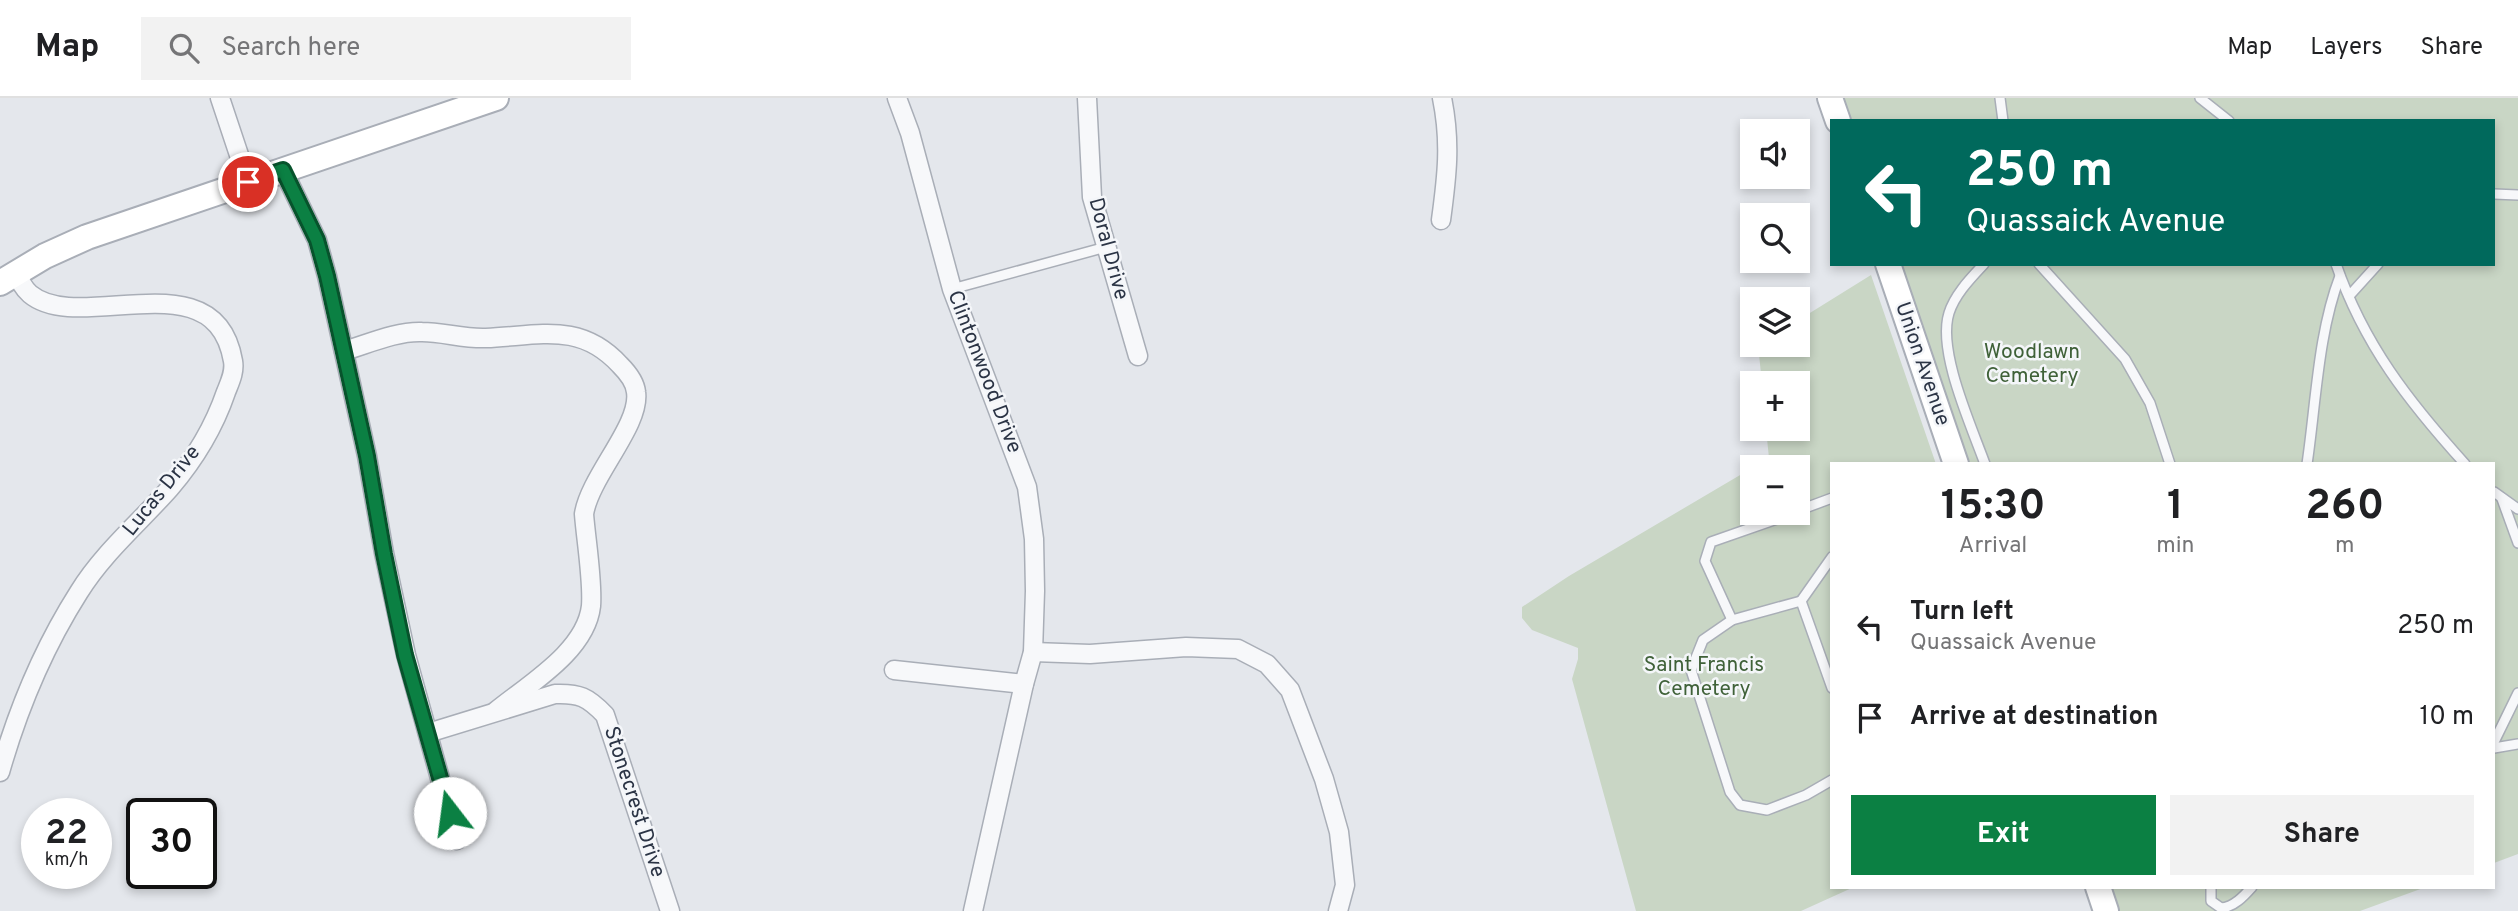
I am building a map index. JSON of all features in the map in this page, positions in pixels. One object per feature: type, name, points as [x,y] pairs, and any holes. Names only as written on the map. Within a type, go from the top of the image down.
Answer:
[{"type":"main road","points":[[8,278],[45,256],[88,237],[496,98]]},
{"type":"main road","points":[[1830,98],[1837,119]]},
{"type":"main road","name":"Union Avenue","points":[[1889,266],[1955,462]]},
{"type":"main road","points":[[2099,889],[2106,911]]},
{"type":"street","points":[[220,98],[248,182]]},
{"type":"street","name":"Clintonwood Drive","points":[[897,98],[910,133],[951,289],[1027,487],[1034,539],[1033,652],[973,911]]},
{"type":"street","name":"Doral Drive","points":[[1087,98],[1092,197],[1138,356]]},
{"type":"street","points":[[1441,220],[1448,162],[1448,129],[1442,98]]},
{"type":"street","points":[[283,170],[317,240],[367,456],[405,655],[457,840]]},
{"type":"street","name":"Lucas Drive","points":[[0,772],[34,674],[76,597],[108,555],[194,458],[220,411],[233,371],[233,360],[223,334],[205,316],[180,305],[75,307],[48,303],[32,296],[8,278]]},
{"type":"street","points":[[344,351],[420,331],[482,338],[569,334],[597,344],[628,373],[636,393],[632,417],[598,475],[586,502],[584,514],[591,605],[585,629],[571,650],[496,711]]},
{"type":"street","points":[[1033,652],[1090,654],[1186,647],[1238,649],[1267,664],[1290,690],[1328,793],[1339,832],[1345,885],[1338,911]]},
{"type":"street","points":[[894,670],[1024,684]]},
{"type":"street","name":"Stonecrest Drive","points":[[428,733],[555,694],[575,693],[593,702],[605,715],[670,911]]},
{"type":"lane","points":[[2000,98],[2003,119]]},
{"type":"lane","points":[[2200,98],[2226,119]]},
{"type":"lane","points":[[2495,194],[2518,195]]},
{"type":"lane","points":[[951,289],[1106,247]]},
{"type":"lane","points":[[1982,266],[1955,299],[1946,334],[1948,354],[1984,462]]},
{"type":"lane","points":[[2041,266],[2125,359],[2150,403],[2169,462]]},
{"type":"lane","points":[[2337,266],[2381,360],[2399,387],[2463,462]]},
{"type":"lane","points":[[2349,296],[2376,266]]},
{"type":"lane","points":[[2307,462],[2324,339],[2333,294],[2340,276]]},
{"type":"lane","points":[[2495,493],[2518,509]]},
{"type":"lane","points":[[1810,507],[1830,499]]},
{"type":"lane","points":[[2502,499],[2518,543]]},
{"type":"lane","points":[[1732,620],[1705,561],[1711,542],[1759,525]]},
{"type":"lane","points":[[1830,560],[1801,601],[1732,620],[1703,640],[1690,670],[1730,792],[1740,805],[1767,810],[1807,795],[1830,781]]},
{"type":"lane","points":[[1801,601],[1830,682]]},
{"type":"lane","points":[[2495,740],[2518,693]]},
{"type":"lane","points":[[2495,748],[2518,744]]},
{"type":"lane","points":[[2211,889],[2211,901],[2221,908],[2233,904],[2250,889]]},
{"type":"green space","name":"Woodlawn Cemetery","points":[[1827,98],[2518,98],[2518,854],[2495,863],[2495,462],[1951,462],[1885,266],[2495,266],[2495,119],[1834,119]]},
{"type":"green space","name":"Saint Francis Cemetery","points":[[1871,275],[1935,462],[1830,462],[1830,889],[1850,889],[1801,911],[1636,911],[1572,679],[1578,648],[1532,630],[1522,618],[1522,607],[1569,576],[1740,475],[1740,525],[1810,525],[1810,455],[1769,455],[1767,441],[1810,441],[1810,371],[1761,371],[1759,357],[1810,357],[1810,313]]},
{"type":"green space","points":[[2097,889],[2420,889],[2360,911],[2105,911]]},
{"type":"route","points":[[248,182],[283,170],[317,240],[367,456],[405,655],[450,813]]}]
